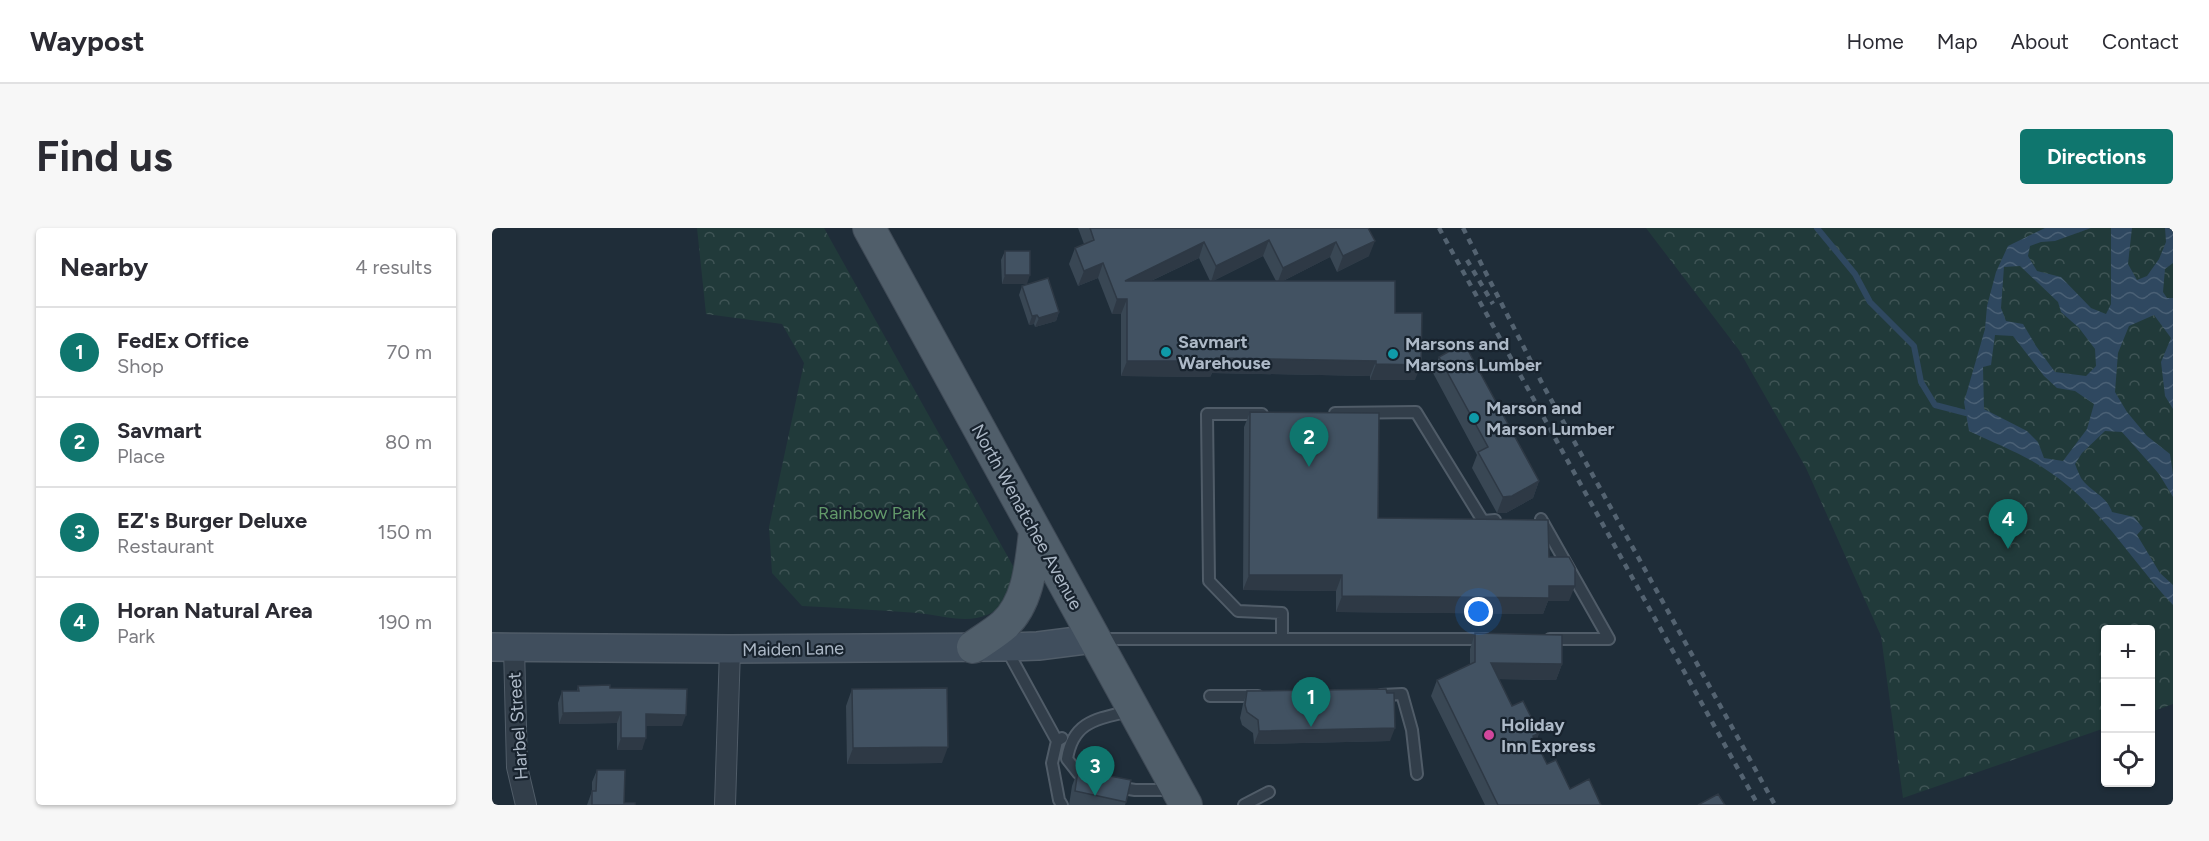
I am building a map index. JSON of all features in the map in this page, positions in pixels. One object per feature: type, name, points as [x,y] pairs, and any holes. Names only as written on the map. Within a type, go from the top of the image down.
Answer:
[{"type":"main road","name":"North Wenatchee Avenue","points":[[869,228],[1133,710],[1177,800]]},
{"type":"main road","points":[[973,647],[1006,624],[1015,611],[1030,571],[1035,532]]},
{"type":"main road","name":"Maiden Lane","points":[[503,647],[730,649],[1006,647],[1038,646],[1093,639]]},
{"type":"street","name":"Harbel Street","points":[[503,647],[517,767],[526,805]]},
{"type":"street","points":[[726,805],[730,649]]},
{"type":"lane","points":[[1324,413],[1416,412],[1483,521],[1506,520]]},
{"type":"lane","points":[[1277,413],[1207,414],[1209,581],[1238,611],[1282,613],[1282,639]]},
{"type":"lane","points":[[1530,520],[1542,519],[1609,639],[1539,639]]},
{"type":"lane","points":[[1093,639],[1492,639]]},
{"type":"lane","points":[[1006,647],[1057,741],[1052,763],[1062,805]]},
{"type":"lane","points":[[1368,695],[1402,694],[1412,730],[1417,774]]},
{"type":"lane","points":[[1210,696],[1267,696]]},
{"type":"lane","points":[[1057,741],[1104,717],[1133,710]]},
{"type":"lane","points":[[1078,729],[1070,742],[1067,759],[1078,773],[1098,785],[1135,790],[1177,800]]},
{"type":"lane","points":[[1244,805],[1269,792]]},
{"type":"green space","name":"Rainbow Park","points":[[697,228],[824,228],[1013,566],[1011,589],[1000,607],[979,618],[962,619],[918,613],[802,606],[772,573],[769,527],[804,363],[782,324],[706,314]]},
{"type":"green space","points":[[1646,228],[2173,228],[2173,704],[2155,711],[2155,625],[2101,625],[2101,729],[1903,798],[1881,636],[1806,468],[1739,350]]},
{"type":"water","points":[[2045,228],[2091,228],[2055,241],[2030,246],[2028,256],[2037,271],[2061,277],[2091,308],[2106,314],[2111,304],[2111,228],[2132,228],[2128,264],[2137,280],[2147,276],[2159,259],[2166,242],[2165,228],[2173,228],[2173,263],[2165,269],[2163,292],[2167,298],[2173,298],[2173,409],[2165,396],[2161,362],[2171,338],[2154,315],[2129,326],[2118,353],[2115,392],[2127,412],[2147,436],[2170,454],[2173,497],[2159,474],[2122,432],[2105,431],[2082,453],[2075,464],[2081,478],[2103,498],[2112,512],[2134,517],[2143,528],[2137,535],[2160,573],[2173,585],[2173,605],[2101,518],[2069,487],[2031,461],[1969,431],[1964,402],[1985,329],[1987,306],[1996,272],[2008,246]],"holes":[[[2020,266],[2058,302],[2061,312],[2079,328],[2095,349],[2096,366],[2086,376],[2055,372],[2023,324],[2006,321],[2001,308],[2004,267]],[[1995,335],[2013,336],[2044,376],[2057,388],[2075,391],[2094,404],[2087,429],[2063,461],[2044,458],[2038,442],[2027,431],[1984,409],[1983,367],[1991,365]]]},
{"type":"building","points":[[1090,228],[1368,228],[1375,241],[1343,256],[1336,242],[1283,268],[1269,240],[1216,266],[1204,242],[1125,281],[1395,281],[1395,313],[1422,313],[1421,365],[1376,364],[1376,361],[1216,358],[1216,361],[1127,361],[1127,299],[1117,299],[1103,263],[1084,271],[1075,248],[1094,240]]},
{"type":"building","points":[[1005,251],[1030,251],[1030,275],[1005,275]]},
{"type":"building","points":[[1048,278],[1059,312],[1039,318],[1037,315],[1032,316],[1022,286]]},
{"type":"building","points":[[1464,343],[1539,481],[1512,496],[1503,497],[1478,452],[1488,447],[1439,357]]},
{"type":"building","points":[[1250,412],[1379,413],[1378,518],[1548,520],[1549,557],[1569,557],[1575,568],[1575,586],[1549,586],[1549,598],[1342,596],[1342,575],[1249,575]]},
{"type":"building","points":[[1475,633],[1562,635],[1562,664],[1491,663],[1512,706],[1523,701],[1539,733],[1533,736],[1547,764],[1556,760],[1570,789],[1589,779],[1601,805],[1498,805],[1437,680],[1475,662]]},
{"type":"building","points":[[610,685],[610,688],[687,689],[686,715],[646,714],[646,738],[621,738],[621,712],[563,713],[562,691],[579,691],[578,686]]},
{"type":"building","points":[[947,688],[948,747],[853,748],[852,689]]},
{"type":"building","points":[[1386,689],[1387,693],[1394,693],[1395,728],[1259,731],[1258,720],[1247,712],[1245,705],[1247,691]]},
{"type":"building","points":[[597,770],[625,770],[624,803],[635,803],[635,805],[592,805],[592,791],[596,791]]},
{"type":"building","points":[[1078,770],[1131,780],[1126,802],[1075,791]]},
{"type":"building","points":[[1718,794],[1725,805],[1698,805]]},
{"type":"waterway","points":[[1817,228],[1855,274],[1870,302],[1914,346],[1921,382],[1935,405],[1966,413]]},
{"type":"railway","points":[[1439,228],[1758,805]]},
{"type":"railway","points":[[1463,228],[1543,385],[1775,805]]},
{"type":"railway","points":[[1467,260],[1493,304]]},
{"type":"place","name":"Savmart Warehouse","points":[[1166,352]]},
{"type":"place","name":"Marsons and Marsons Lumber","points":[[1393,354]]},
{"type":"place","name":"Marson and Marson Lumber","points":[[1474,418]]},
{"type":"place","name":"Savmart","points":[[1309,467]]},
{"type":"place","name":"Horan Natural Area","points":[[2008,549]]},
{"type":"place","name":"FedEx Office","points":[[1311,727]]},
{"type":"place","name":"Holiday Inn Express","points":[[1489,735]]},
{"type":"place","name":"EZ's Burger Deluxe","points":[[1095,796]]}]
